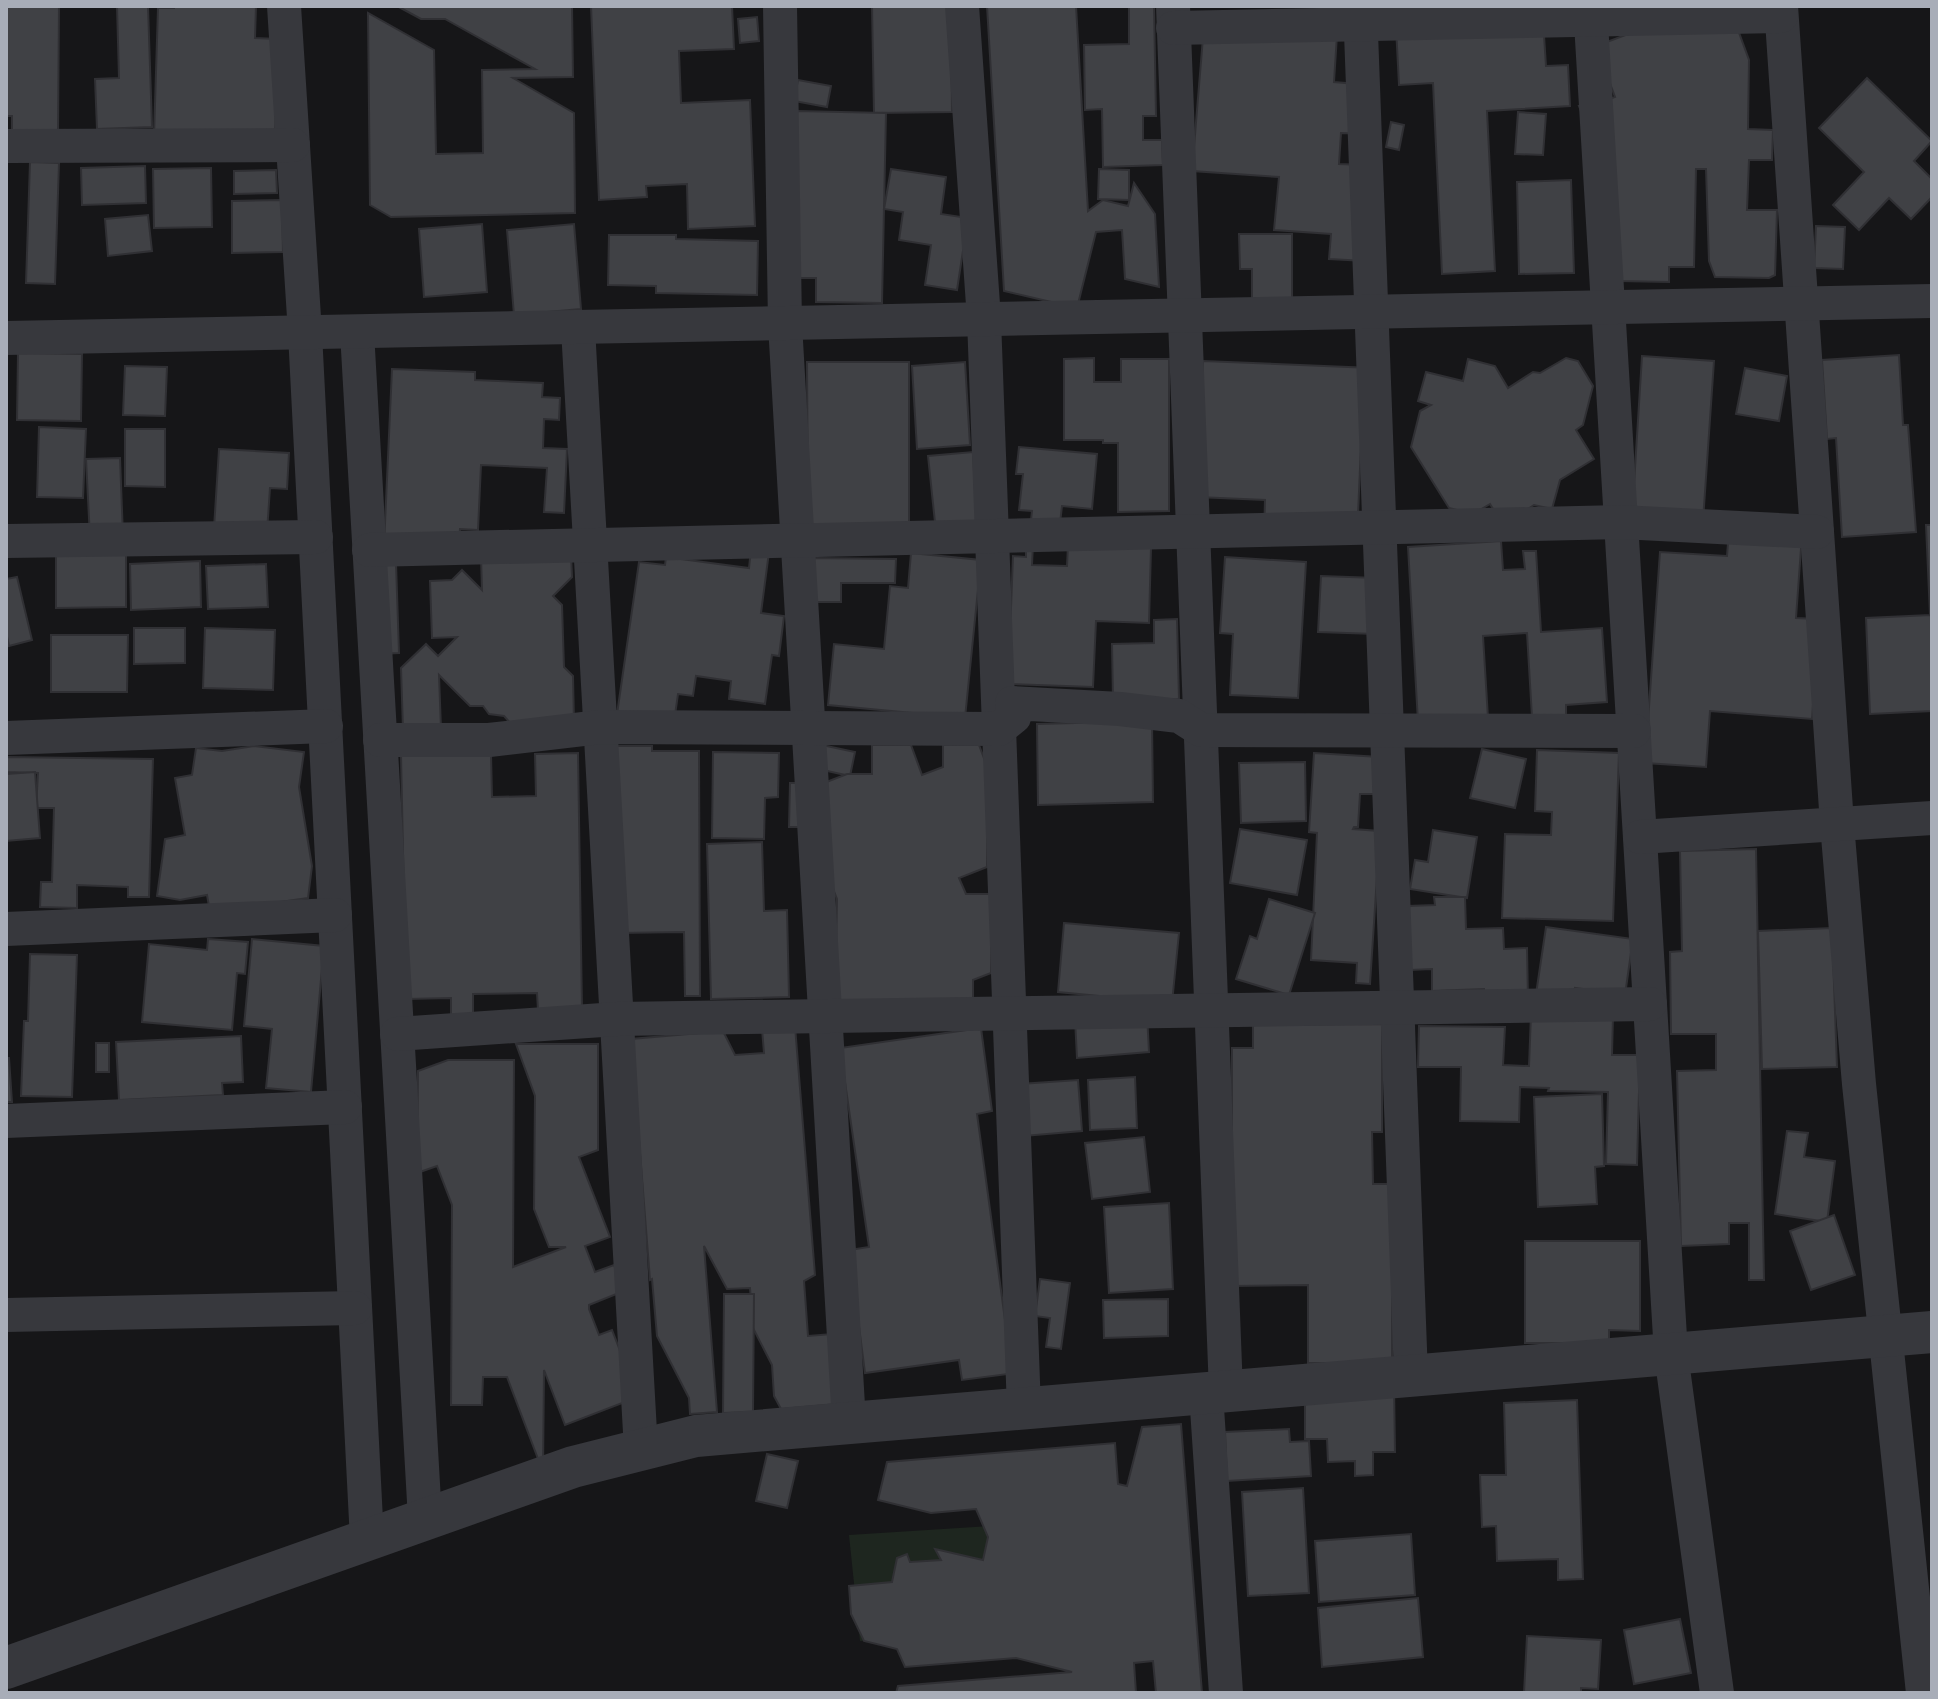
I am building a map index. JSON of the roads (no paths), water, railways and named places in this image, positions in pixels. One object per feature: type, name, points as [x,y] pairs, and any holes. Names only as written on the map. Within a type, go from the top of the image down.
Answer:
[{"type":"street","points":[[284,6],[305,333],[367,1540]]},
{"type":"street","points":[[780,6],[785,324],[849,1423]]},
{"type":"street","points":[[962,6],[984,319],[1024,1409]]},
{"type":"street","points":[[1226,1693],[1216,1392],[1211,1010],[1173,17],[1781,11],[1837,824],[1859,1084],[1923,1693]]},
{"type":"street","points":[[1591,13],[1671,1354],[1717,1693]]},
{"type":"street","points":[[1360,15],[1411,1376]]},
{"type":"street","points":[[6,146],[293,145]]},
{"type":"street","points":[[6,338],[1932,301]]},
{"type":"street","points":[[578,328],[641,1450]]},
{"type":"street","points":[[357,332],[425,1519]]},
{"type":"street","points":[[369,550],[1621,522],[1817,532]]},
{"type":"street","points":[[6,541],[316,537]]},
{"type":"street","points":[[380,740],[489,740],[600,727],[999,729],[1014,717],[1012,703],[1179,716],[1201,730],[1634,731]]},
{"type":"street","points":[[6,738],[326,726]]},
{"type":"street","points":[[1640,837],[1932,818]]},
{"type":"street","points":[[6,929],[335,915]]},
{"type":"street","points":[[397,1034],[617,1019],[1650,1004]]},
{"type":"street","points":[[6,1121],[345,1107]]},
{"type":"street","points":[[6,1315],[355,1308]]},
{"type":"street","points":[[6,1668],[573,1467],[696,1436],[1932,1332]]}]
